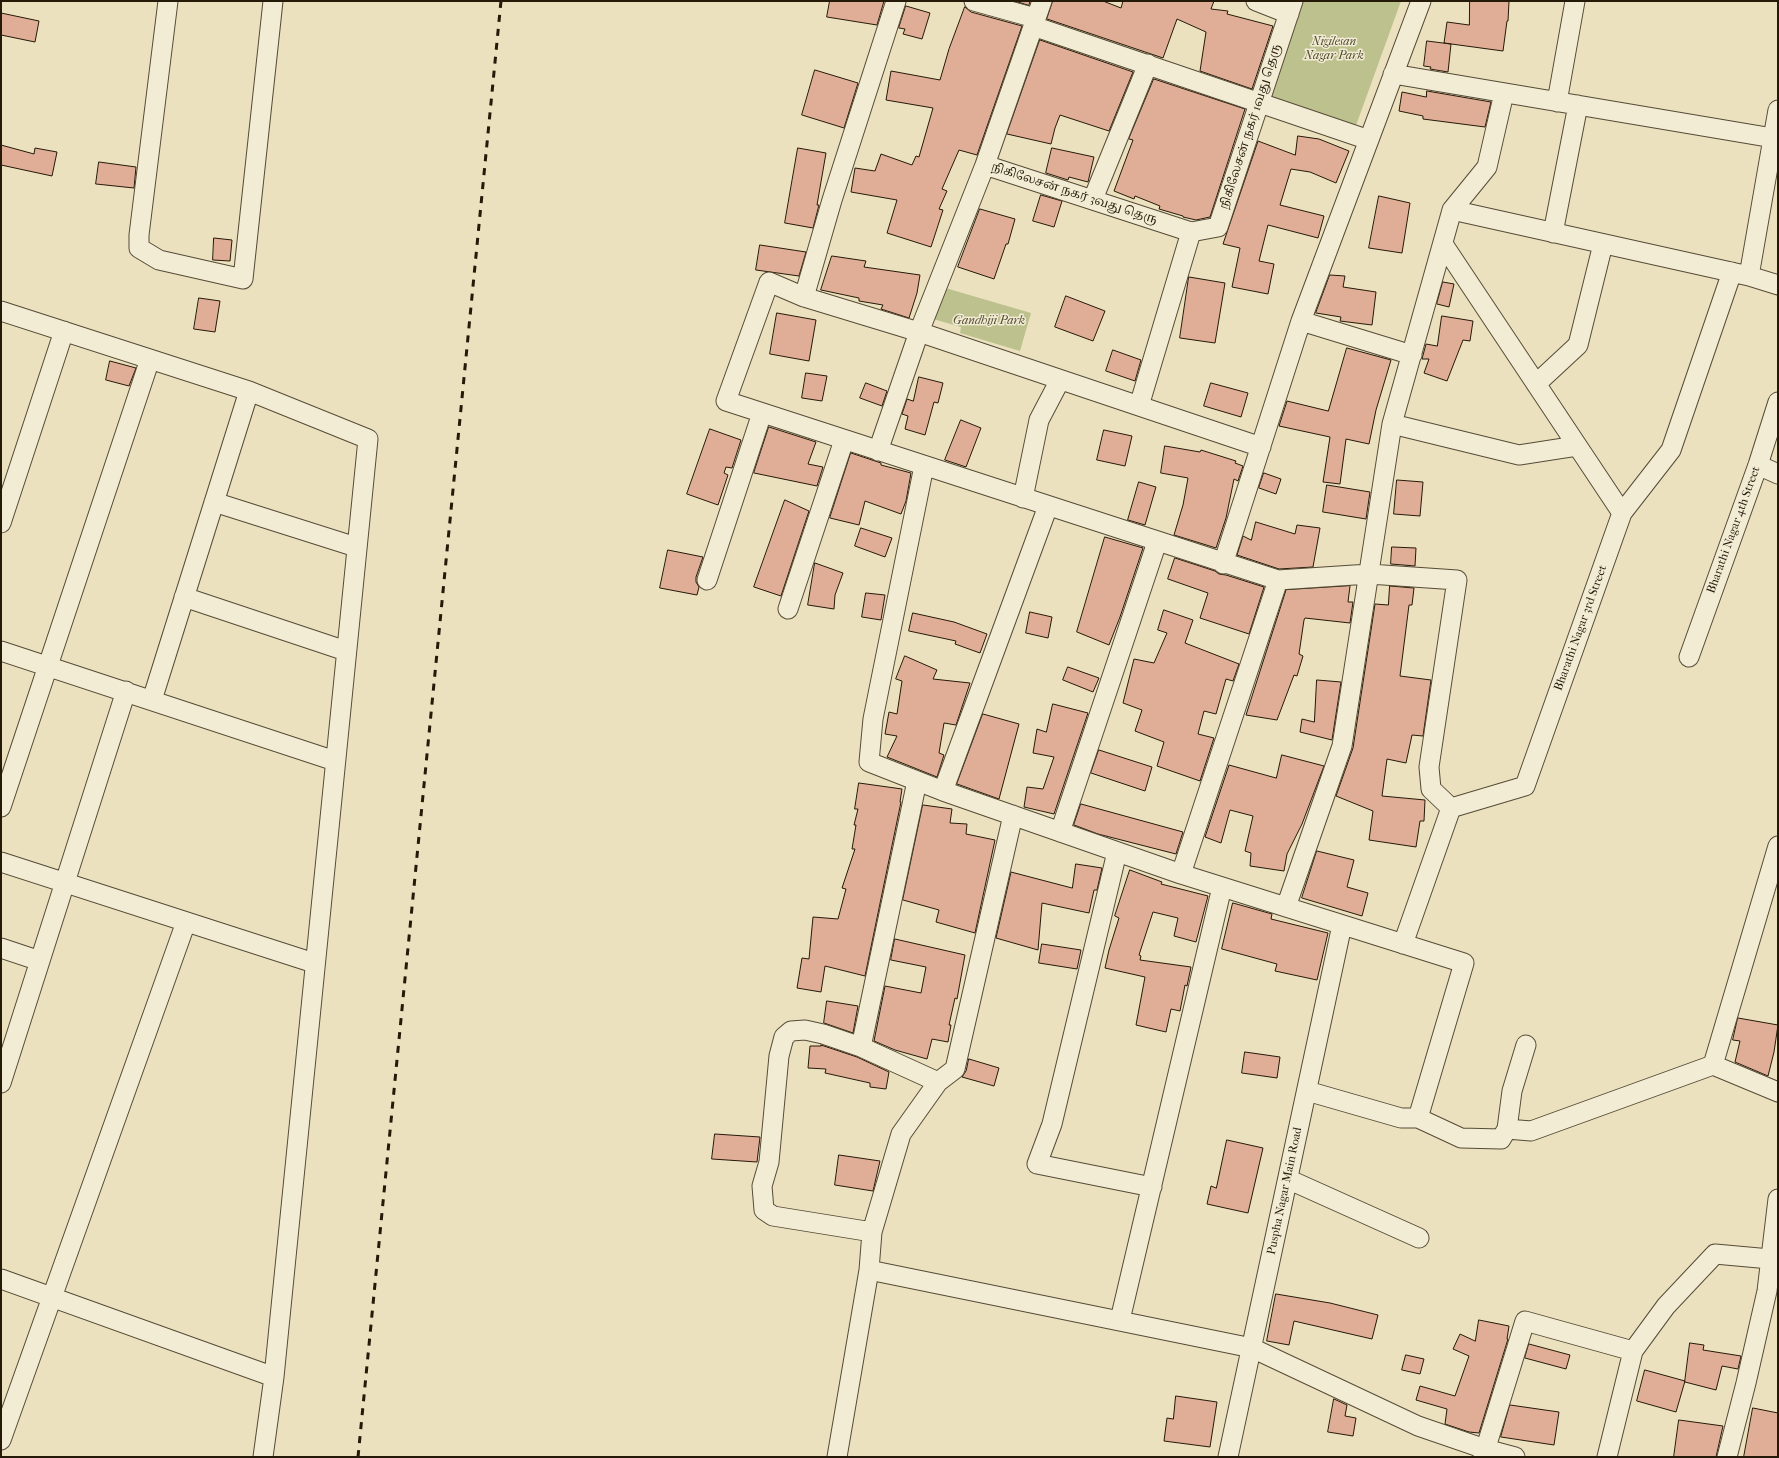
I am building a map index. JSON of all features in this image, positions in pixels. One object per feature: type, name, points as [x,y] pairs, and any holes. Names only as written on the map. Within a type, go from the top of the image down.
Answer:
[{"type":"street","points":[[168,1],[139,236],[139,248],[159,260],[243,279],[273,1]]},
{"type":"street","points":[[804,297],[832,200],[896,1]]},
{"type":"street","points":[[974,1],[1037,15],[1148,64],[1368,140]]},
{"type":"street","points":[[1256,1],[1291,8]]},
{"type":"street","points":[[1223,564],[1301,321],[1421,1]]},
{"type":"street","points":[[1557,102],[1575,1]]},
{"type":"street","name":"நிகிலேசன் நகர் 1வது தெரு","points":[[1191,232],[1218,227],[1291,8]]},
{"type":"street","name":"நிகிலேசன் நகர் 3வது தெரு","points":[[1037,15],[985,165],[1191,232]]},
{"type":"street","points":[[1093,199],[1148,64]]},
{"type":"street","points":[[1393,74],[1773,138]]},
{"type":"street","points":[[1286,907],[1342,746],[1392,424],[1452,210],[1487,167],[1504,93]]},
{"type":"street","points":[[1553,233],[1578,105]]},
{"type":"street","name":"Bharathi Nagar 3rd Street","points":[[1451,808],[1525,786],[1622,513],[1671,450],[1741,274],[1778,115]]},
{"type":"street","points":[[878,451],[919,332],[985,165]]},
{"type":"street","points":[[1452,210],[1741,274],[1778,285]]},
{"type":"street","points":[[1139,406],[1191,232]]},
{"type":"street","points":[[1443,244],[1622,513]]},
{"type":"street","points":[[1536,384],[1578,345],[1603,244]]},
{"type":"street","points":[[1261,447],[919,332],[804,297],[769,282],[726,401],[1223,564],[1278,580],[1369,574],[1458,580],[1429,767],[1431,789],[1451,808],[1404,944]]},
{"type":"street","points":[[1,311],[249,391],[368,439],[314,963],[274,1377],[263,1457]]},
{"type":"street","points":[[1301,321],[1412,355]]},
{"type":"street","points":[[1,523],[64,331]]},
{"type":"street","points":[[1,807],[150,359]]},
{"type":"street","points":[[1023,498],[1039,420],[1060,380]]},
{"type":"street","points":[[152,700],[249,391]]},
{"type":"street","name":"Bharathi Nagar 4th Street","points":[[1689,657],[1758,465],[1778,402]]},
{"type":"street","points":[[707,580],[762,412]]},
{"type":"street","points":[[1392,424],[1520,455],[1577,446]]},
{"type":"street","points":[[788,609],[844,440]]},
{"type":"street","points":[[1758,465],[1778,474]]},
{"type":"street","points":[[924,466],[873,720],[869,762],[943,791],[1181,874],[1464,963],[1418,1118]]},
{"type":"street","points":[[214,502],[356,548]]},
{"type":"street","points":[[943,791],[1048,506]]},
{"type":"street","points":[[1060,832],[1157,542]]},
{"type":"street","points":[[1181,874],[1278,580]]},
{"type":"street","points":[[184,597],[346,651]]},
{"type":"street","points":[[1,651],[335,760]]},
{"type":"street","points":[[1,1083],[126,692]]},
{"type":"street","points":[[861,1047],[917,781]]},
{"type":"street","points":[[837,1457],[869,1270],[872,1232],[901,1134],[938,1082],[955,1069],[1013,815]]},
{"type":"street","points":[[1713,1065],[1778,846]]},
{"type":"street","points":[[1117,852],[1052,1124],[1037,1164],[1152,1187]]},
{"type":"street","points":[[1,862],[314,963]]},
{"type":"street","points":[[1120,1320],[1222,887]]},
{"type":"street","points":[[1,1440],[53,1298],[186,922]]},
{"type":"street","name":"Puspha Nagar Main Road","points":[[1228,1457],[1342,925]]},
{"type":"street","points":[[1,948],[40,961]]},
{"type":"street","points":[[872,1232],[773,1216],[764,1210],[762,1186],[770,1162],[779,1056],[784,1037],[791,1031],[805,1030],[861,1047],[938,1082]]},
{"type":"street","points":[[1306,1091],[1401,1118],[1418,1118],[1461,1138],[1501,1139],[1507,1129],[1512,1091],[1526,1045]]},
{"type":"street","points":[[1507,1129],[1531,1132],[1713,1065],[1778,1092]]},
{"type":"street","points":[[1287,1181],[1292,1181],[1419,1238]]},
{"type":"street","points":[[1727,1457],[1746,1383],[1767,1290],[1778,1199]]},
{"type":"street","points":[[1607,1457],[1633,1351],[1666,1306],[1715,1254],[1770,1260]]},
{"type":"street","points":[[869,1270],[1252,1348],[1418,1426],[1484,1453],[1515,1457]]},
{"type":"street","points":[[1,1279],[274,1377]]},
{"type":"street","points":[[1484,1453],[1525,1321],[1633,1351]]},
{"type":"green space","name":"Nigilesan Nagar Park","points":[[1302,1],[1401,1],[1354,131],[1266,99]]},
{"type":"green space","name":"Gandhiji Park","points":[[942,287],[1031,313],[1020,351],[960,333],[961,327],[933,319]]},
{"type":"building","points":[[830,1],[884,1],[877,25],[827,17]]},
{"type":"building","points":[[1015,1],[1030,1],[1029,5]]},
{"type":"building","points":[[1053,1],[1103,1],[1121,8],[1123,1],[1214,1],[1211,9],[1228,11],[1227,14],[1273,26],[1252,89],[1200,71],[1206,32],[1177,19],[1163,58],[1047,19]]},
{"type":"building","points":[[1470,1],[1509,1],[1508,21],[1503,51],[1444,43],[1447,22],[1469,25]]},
{"type":"building","points":[[906,6],[930,13],[922,39],[903,34],[905,29],[899,28]]},
{"type":"building","points":[[965,7],[971,12],[1022,26],[977,155],[959,150],[942,189],[947,191],[939,209],[943,210],[931,247],[887,233],[897,200],[851,192],[855,168],[875,171],[881,154],[912,165],[916,156],[919,157],[933,108],[886,100],[891,71],[940,80],[949,49]]},
{"type":"building","points":[[1,13],[39,21],[35,42],[1,35]]},
{"type":"building","points":[[1040,40],[1133,72],[1109,131],[1060,115],[1051,144],[1007,134]]},
{"type":"building","points":[[1427,41],[1451,44],[1448,72],[1430,69],[1431,67],[1424,66]]},
{"type":"building","points":[[815,70],[858,83],[844,128],[802,115]]},
{"type":"building","points":[[1154,79],[1245,109],[1210,217],[1196,220],[1183,217],[1159,209],[1160,206],[1135,196],[1134,199],[1114,191],[1133,140],[1129,139]]},
{"type":"building","points":[[1427,91],[1491,102],[1485,127],[1423,119],[1423,116],[1399,111],[1402,92],[1426,97]]},
{"type":"building","points":[[1298,136],[1319,139],[1349,151],[1336,183],[1310,172],[1291,169],[1280,205],[1324,216],[1318,238],[1268,225],[1259,261],[1274,264],[1268,294],[1232,287],[1240,248],[1223,244],[1258,141],[1295,155]]},
{"type":"building","points":[[1,145],[34,154],[35,148],[57,152],[52,176],[1,165]]},
{"type":"building","points":[[798,148],[826,153],[817,205],[819,205],[813,228],[785,223]]},
{"type":"building","points":[[1052,148],[1094,157],[1088,182],[1069,177],[1068,180],[1046,173]]},
{"type":"building","points":[[99,162],[136,167],[134,188],[96,184]]},
{"type":"building","points":[[1041,195],[1062,201],[1054,227],[1033,221]]},
{"type":"building","points":[[1379,196],[1410,203],[1402,253],[1369,248]]},
{"type":"building","points":[[980,209],[1015,219],[1008,244],[1006,244],[994,279],[958,267]]},
{"type":"building","points":[[214,238],[232,240],[230,261],[213,260]]},
{"type":"building","points":[[760,245],[806,252],[799,276],[756,270]]},
{"type":"building","points":[[832,256],[866,261],[864,267],[920,275],[917,293],[909,318],[881,309],[883,305],[859,301],[859,298],[821,290]]},
{"type":"building","points":[[1330,275],[1345,276],[1343,287],[1376,292],[1372,325],[1340,321],[1341,317],[1316,313]]},
{"type":"building","points":[[1189,277],[1225,283],[1215,343],[1180,338]]},
{"type":"building","points":[[1443,282],[1454,284],[1449,307],[1437,304]]},
{"type":"building","points":[[1066,296],[1105,311],[1093,341],[1055,327]]},
{"type":"building","points":[[199,298],[220,301],[215,332],[194,329]]},
{"type":"building","points":[[777,313],[816,320],[809,361],[770,354]]},
{"type":"building","points":[[1442,316],[1473,321],[1470,341],[1463,340],[1447,381],[1424,373],[1429,359],[1422,359],[1426,344],[1437,346]]},
{"type":"building","points":[[1347,348],[1391,360],[1376,410],[1369,444],[1346,439],[1340,484],[1323,482],[1330,437],[1279,426],[1287,401],[1328,411]]},
{"type":"building","points":[[1113,350],[1141,360],[1135,381],[1106,371]]},
{"type":"building","points":[[110,361],[136,368],[129,386],[106,380]]},
{"type":"building","points":[[806,373],[827,376],[822,401],[802,398]]},
{"type":"building","points":[[919,377],[943,383],[938,403],[934,402],[925,435],[905,429],[908,416],[902,414],[907,399],[913,401]]},
{"type":"building","points":[[866,383],[887,391],[882,406],[860,398]]},
{"type":"building","points":[[1211,383],[1248,393],[1241,417],[1204,406]]},
{"type":"building","points":[[961,420],[981,428],[966,467],[945,460]]},
{"type":"building","points":[[769,427],[816,442],[808,464],[823,467],[817,486],[754,473]]},
{"type":"building","points":[[710,429],[741,440],[732,468],[726,467],[724,473],[728,475],[718,505],[687,494]]},
{"type":"building","points":[[1104,430],[1132,436],[1125,466],[1097,460]]},
{"type":"building","points":[[1165,446],[1200,452],[1201,450],[1236,461],[1235,463],[1243,466],[1238,481],[1234,479],[1226,518],[1216,548],[1174,535],[1183,505],[1188,478],[1161,473]]},
{"type":"building","points":[[851,453],[881,463],[881,465],[911,473],[906,501],[901,514],[865,501],[859,525],[830,518]]},
{"type":"building","points":[[1264,473],[1281,479],[1276,494],[1259,488]]},
{"type":"building","points":[[1397,480],[1423,482],[1420,516],[1394,514]]},
{"type":"building","points":[[1139,482],[1156,487],[1145,525],[1128,520]]},
{"type":"building","points":[[1327,485],[1370,492],[1366,519],[1323,512]]},
{"type":"building","points":[[785,500],[809,511],[781,596],[754,587]]},
{"type":"building","points":[[1256,522],[1295,534],[1297,525],[1320,528],[1313,567],[1279,569],[1237,555],[1243,536],[1251,540]]},
{"type":"building","points":[[861,528],[892,538],[885,557],[855,546]]},
{"type":"building","points":[[1105,537],[1143,548],[1109,645],[1077,632]]},
{"type":"building","points":[[1392,547],[1416,548],[1415,566],[1391,564]]},
{"type":"building","points":[[668,550],[703,557],[696,577],[696,582],[699,587],[697,595],[660,588]]},
{"type":"building","points":[[1175,558],[1215,571],[1219,574],[1264,587],[1249,634],[1200,618],[1208,593],[1168,579]]},
{"type":"building","points":[[815,563],[843,573],[835,595],[834,609],[808,605]]},
{"type":"building","points":[[1350,586],[1348,602],[1353,602],[1350,623],[1305,618],[1299,654],[1303,656],[1297,676],[1294,675],[1277,720],[1246,715],[1286,590]]},
{"type":"building","points":[[1390,586],[1414,588],[1412,605],[1409,605],[1400,676],[1431,680],[1423,736],[1412,735],[1406,763],[1387,759],[1382,796],[1425,800],[1424,821],[1420,821],[1416,847],[1369,840],[1373,811],[1336,796],[1353,748],[1375,604],[1388,605]]},
{"type":"building","points":[[866,593],[885,595],[881,620],[862,617]]},
{"type":"building","points":[[1164,610],[1193,620],[1185,643],[1239,664],[1233,681],[1226,679],[1216,714],[1204,711],[1198,734],[1214,738],[1200,781],[1157,766],[1164,742],[1135,731],[1142,710],[1123,703],[1134,659],[1154,663],[1167,633],[1158,630]]},
{"type":"building","points":[[1030,612],[1052,617],[1048,638],[1026,633]]},
{"type":"building","points":[[913,613],[954,622],[987,634],[980,653],[955,644],[956,641],[909,631]]},
{"type":"building","points":[[905,656],[937,670],[933,679],[970,683],[956,725],[944,723],[939,753],[944,755],[937,777],[887,757],[897,736],[885,734],[889,712],[897,714],[902,681],[896,679]]},
{"type":"building","points":[[1068,667],[1099,678],[1093,692],[1063,680]]},
{"type":"building","points":[[1317,680],[1341,682],[1332,740],[1300,732],[1302,719],[1314,722]]},
{"type":"building","points":[[1053,704],[1088,713],[1054,814],[1024,807],[1027,787],[1043,789],[1054,757],[1033,753],[1037,729],[1046,732]]},
{"type":"building","points":[[983,714],[1019,724],[999,799],[957,784]]},
{"type":"building","points":[[1099,750],[1152,767],[1145,791],[1091,773]]},
{"type":"building","points":[[1282,755],[1324,766],[1302,824],[1287,854],[1284,871],[1250,866],[1251,853],[1245,851],[1253,816],[1230,810],[1221,843],[1205,837],[1229,765],[1276,778]]},
{"type":"building","points":[[859,783],[902,789],[901,802],[865,976],[825,966],[821,992],[797,988],[802,958],[809,959],[813,917],[838,919],[846,889],[842,888],[855,849],[852,849],[856,825],[854,825],[858,809],[855,809]]},
{"type":"building","points":[[1081,804],[1183,832],[1176,854],[1098,834],[1074,825]]},
{"type":"building","points":[[923,805],[952,809],[950,823],[967,824],[966,834],[995,840],[975,933],[936,922],[939,910],[903,900]]},
{"type":"building","points":[[1317,851],[1354,860],[1347,887],[1368,893],[1362,916],[1302,898]]},
{"type":"building","points":[[1076,864],[1102,868],[1097,890],[1094,890],[1089,913],[1042,903],[1038,950],[996,938],[1011,872],[1072,888]]},
{"type":"building","points":[[1130,870],[1162,882],[1161,884],[1208,896],[1196,942],[1174,936],[1178,918],[1153,912],[1139,955],[1141,956],[1140,960],[1191,967],[1187,986],[1185,985],[1180,1011],[1171,1009],[1166,1032],[1136,1025],[1145,977],[1105,968],[1119,918],[1115,916]]},
{"type":"building","points":[[1233,903],[1272,914],[1271,919],[1328,933],[1317,980],[1275,971],[1277,964],[1222,949]]},
{"type":"building","points":[[895,939],[965,955],[957,999],[955,998],[949,1025],[951,1025],[948,1042],[932,1039],[927,1059],[895,1050],[874,1041],[885,986],[921,993],[926,967],[891,960]]},
{"type":"building","points":[[1042,944],[1081,950],[1077,969],[1039,963]]},
{"type":"building","points":[[827,1001],[858,1006],[853,1033],[824,1023]]},
{"type":"building","points":[[1738,1018],[1778,1025],[1774,1052],[1768,1076],[1735,1062],[1740,1041],[1733,1040]]},
{"type":"building","points":[[821,1045],[857,1057],[889,1072],[886,1089],[870,1087],[870,1083],[825,1073],[826,1069],[808,1068],[810,1046]]},
{"type":"building","points":[[1245,1052],[1280,1057],[1277,1078],[1242,1073]]},
{"type":"building","points":[[969,1059],[999,1068],[994,1086],[962,1077],[966,1071]]},
{"type":"building","points":[[715,1134],[760,1137],[757,1162],[712,1159]]},
{"type":"building","points":[[1227,1140],[1263,1148],[1248,1213],[1207,1204],[1211,1186],[1216,1188]]},
{"type":"building","points":[[839,1155],[880,1161],[873,1191],[835,1185]]},
{"type":"building","points":[[1276,1294],[1330,1303],[1378,1315],[1372,1339],[1294,1321],[1289,1345],[1267,1341]]},
{"type":"building","points":[[1479,1320],[1509,1326],[1508,1339],[1479,1433],[1469,1432],[1445,1424],[1447,1409],[1416,1400],[1420,1386],[1455,1396],[1469,1356],[1453,1349],[1460,1334],[1475,1341]]},
{"type":"building","points":[[1690,1343],[1704,1345],[1703,1350],[1741,1356],[1738,1369],[1722,1366],[1716,1390],[1685,1382]]},
{"type":"building","points":[[1529,1344],[1570,1355],[1566,1369],[1525,1358]]},
{"type":"building","points":[[1406,1355],[1424,1359],[1420,1374],[1402,1370]]},
{"type":"building","points":[[1645,1370],[1685,1381],[1676,1412],[1637,1401]]},
{"type":"building","points":[[1176,1396],[1217,1402],[1210,1447],[1164,1441],[1167,1418],[1173,1419]]},
{"type":"building","points":[[1334,1399],[1347,1405],[1345,1416],[1356,1418],[1353,1436],[1328,1432]]},
{"type":"building","points":[[1510,1405],[1559,1412],[1554,1445],[1501,1437]]},
{"type":"building","points":[[1753,1408],[1778,1413],[1778,1457],[1744,1457]]},
{"type":"building","points":[[1679,1420],[1723,1426],[1716,1457],[1674,1457]]},
{"type":"railway","points":[[358,1457],[501,1]]}]
